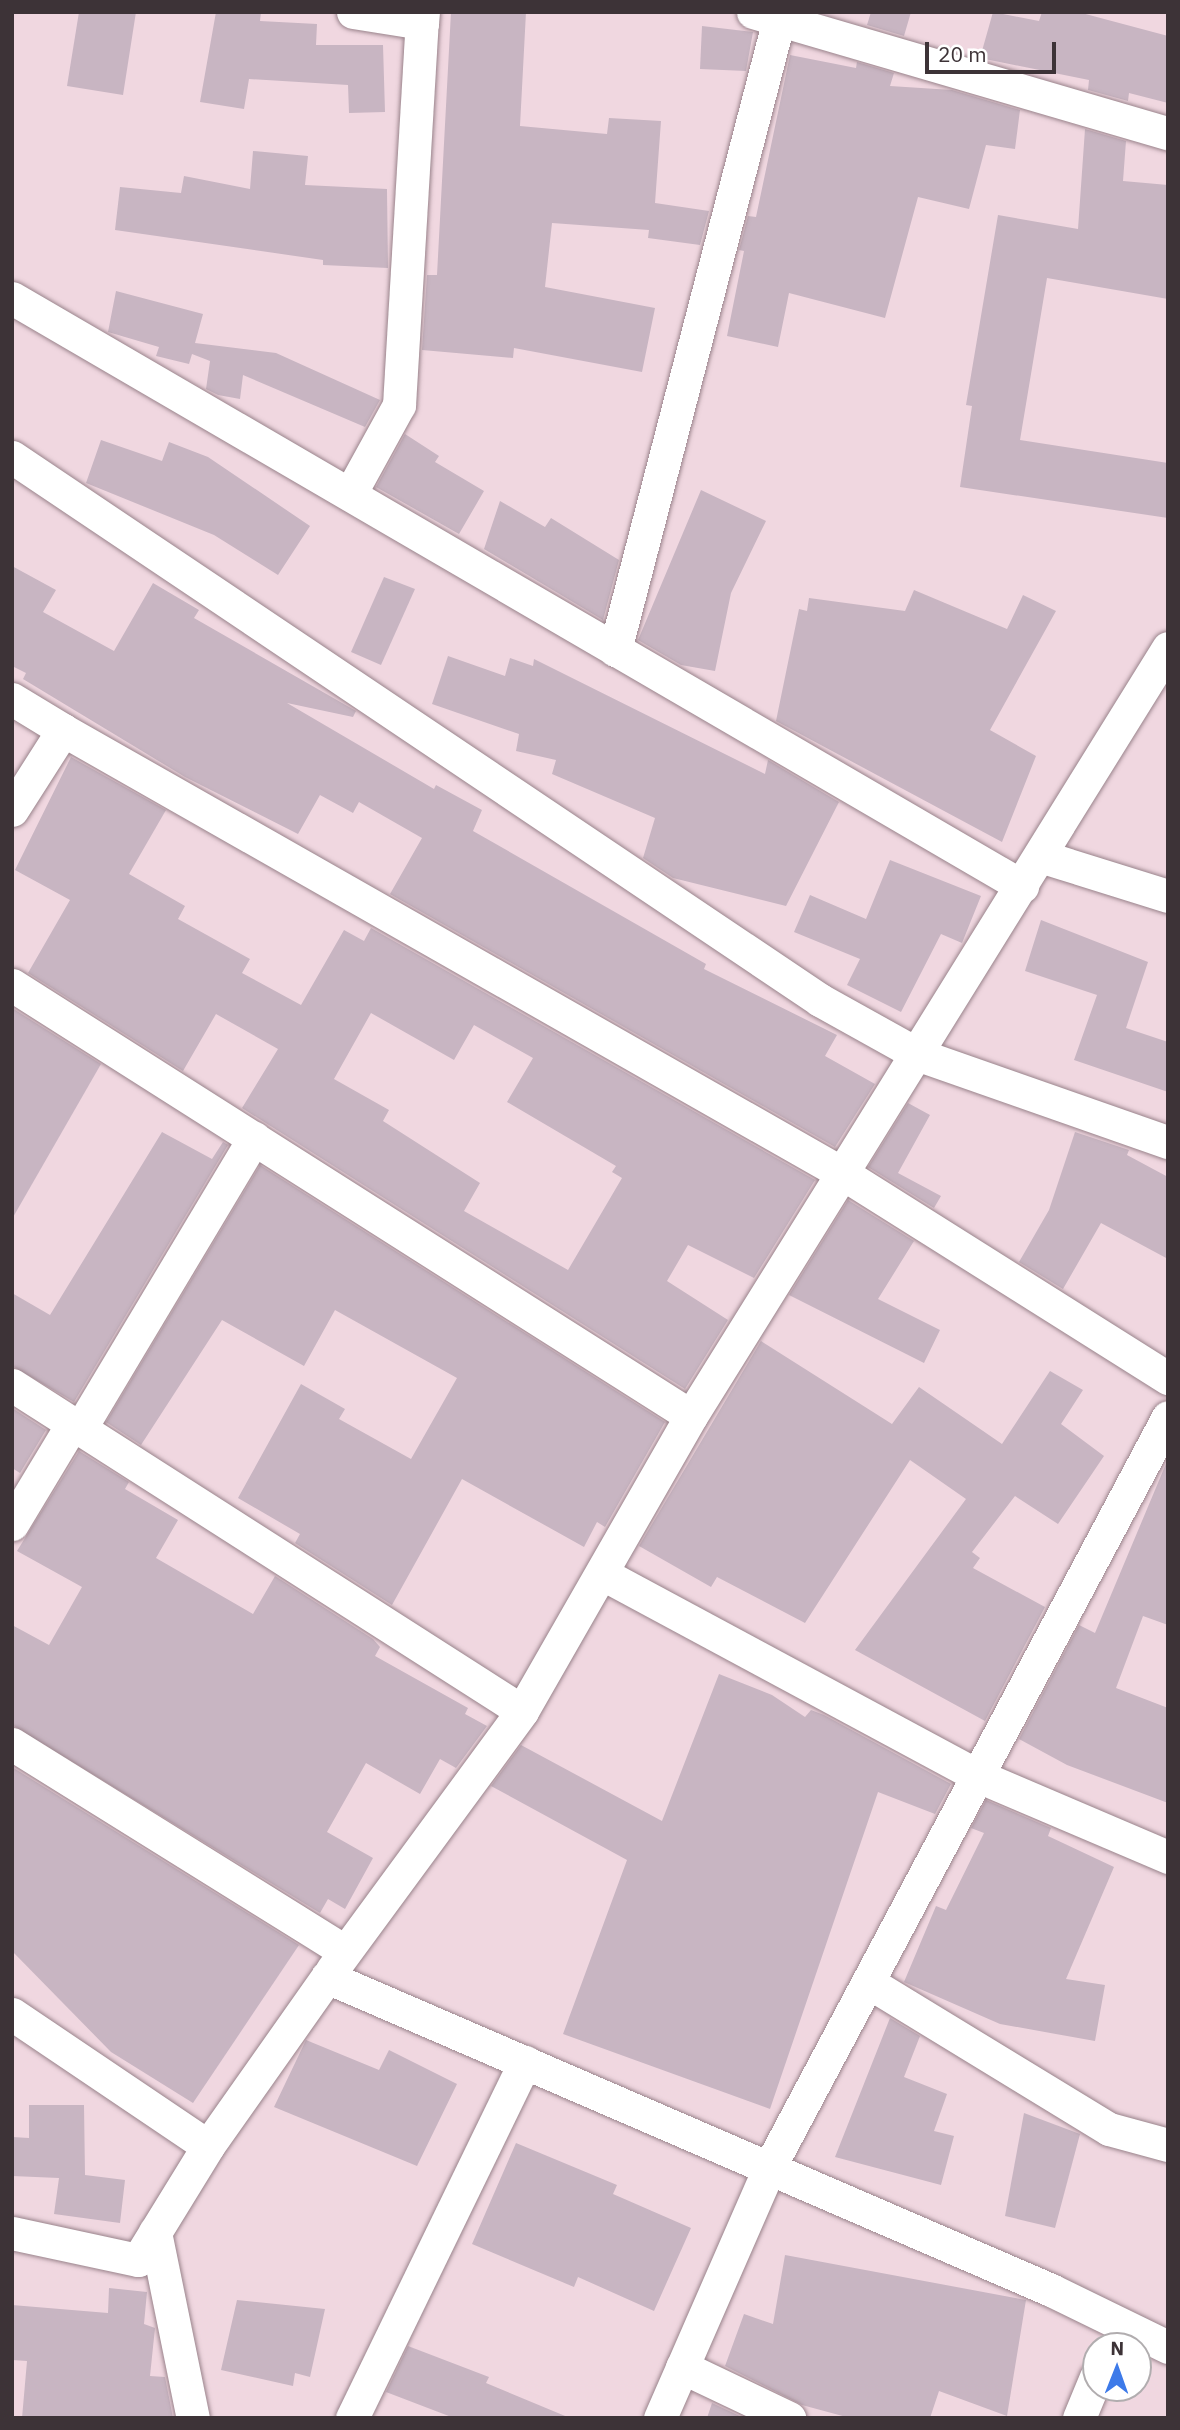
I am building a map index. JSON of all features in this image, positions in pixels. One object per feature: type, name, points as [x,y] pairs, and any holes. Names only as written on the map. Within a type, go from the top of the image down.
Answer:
[{"type":"street","points":[[350,494],[399,405],[423,17],[353,12]]},
{"type":"street","points":[[615,650],[766,16],[1168,132]]},
{"type":"street","points":[[12,298],[1022,886]]},
{"type":"street","points":[[12,457],[820,1000],[919,1055],[1168,1142]]},
{"type":"street","points":[[12,2233],[138,2260],[208,2146],[336,1964],[522,1712],[691,1416],[919,1055],[1168,648]]},
{"type":"street","points":[[12,699],[842,1173],[1168,1378]]},
{"type":"street","points":[[12,810],[63,730]]},
{"type":"street","points":[[1040,856],[1168,897]]},
{"type":"street","points":[[12,985],[691,1416]]},
{"type":"street","points":[[12,1524],[77,1425],[254,1138]]},
{"type":"street","points":[[12,1385],[522,1712]]},
{"type":"street","points":[[660,2418],[769,2168],[1168,1417]]},
{"type":"street","points":[[603,1574],[978,1776],[1168,1857]]},
{"type":"street","points":[[12,1744],[336,1964],[525,2062],[769,2168],[1108,2332]]},
{"type":"street","points":[[868,1982],[1109,2129],[1168,2145]]},
{"type":"street","points":[[12,2014],[208,2146]]},
{"type":"street","points":[[352,2418],[525,2062]]},
{"type":"street","points":[[155,2232],[192,2418]]},
{"type":"street","points":[[682,2367],[789,2418]]},
{"type":"building","points":[[79,12],[136,12],[123,95],[67,86]]},
{"type":"building","points":[[216,12],[261,12],[260,21],[317,24],[316,45],[383,45],[385,112],[349,113],[348,85],[249,79],[244,109],[200,102]]},
{"type":"building","points":[[451,12],[526,12],[520,126],[607,134],[609,118],[661,121],[655,203],[709,211],[700,245],[648,238],[649,230],[552,223],[545,287],[655,308],[642,372],[514,348],[513,358],[422,350],[427,275],[437,275]]},
{"type":"building","points":[[871,12],[911,12],[904,36],[867,25]]},
{"type":"building","points":[[993,12],[1039,21],[1042,12],[1078,12],[1168,36],[1168,103],[1129,93],[1128,101],[1088,90],[1089,80],[980,58]]},
{"type":"building","points":[[702,26],[753,32],[746,71],[700,69]]},
{"type":"building","points":[[790,55],[856,68],[857,62],[894,73],[890,86],[952,90],[1020,110],[1015,149],[986,145],[969,209],[918,197],[885,318],[789,293],[778,347],[727,336],[744,251],[739,250],[748,216],[756,217]]},
{"type":"building","points":[[1085,129],[1126,141],[1123,181],[1168,185],[1168,299],[1047,278],[1020,440],[1168,463],[1168,518],[960,487],[972,406],[966,405],[998,215],[1078,229]]},
{"type":"building","points":[[253,151],[308,156],[305,185],[387,189],[388,268],[323,265],[323,260],[115,230],[120,187],[181,193],[184,176],[250,189]]},
{"type":"building","points":[[116,291],[203,314],[195,343],[276,353],[380,400],[365,427],[243,375],[240,399],[218,395],[206,389],[210,361],[192,354],[189,364],[156,356],[159,347],[108,332]]},
{"type":"building","points":[[405,434],[439,456],[435,462],[484,491],[459,534],[376,487]]},
{"type":"building","points":[[101,440],[162,461],[169,442],[208,457],[310,526],[278,575],[214,535],[86,483]]},
{"type":"building","points":[[701,490],[766,521],[731,593],[715,671],[681,665],[638,640]]},
{"type":"building","points":[[500,501],[545,527],[551,518],[619,560],[603,620],[484,549]]},
{"type":"building","points":[[12,566],[56,590],[43,612],[114,651],[153,583],[199,610],[194,618],[356,711],[353,717],[287,703],[434,789],[436,785],[482,810],[473,831],[706,964],[704,969],[837,1035],[825,1056],[875,1084],[835,1147],[390,894],[422,838],[359,802],[353,813],[320,795],[298,834],[185,777],[23,679],[26,673],[12,666]]},
{"type":"building","points":[[384,577],[415,589],[381,665],[351,652]]},
{"type":"building","points":[[914,590],[1007,629],[1023,595],[1056,611],[990,730],[1036,756],[1002,842],[776,721],[799,609],[807,611],[809,598],[905,611]]},
{"type":"building","points":[[448,656],[505,676],[510,658],[533,666],[534,659],[765,774],[768,760],[839,802],[786,906],[673,878],[643,858],[655,818],[552,774],[556,760],[516,751],[519,734],[432,704]]},
{"type":"building","points":[[71,757],[166,810],[129,874],[185,906],[178,919],[250,959],[242,973],[301,1005],[344,930],[364,941],[371,928],[815,1180],[754,1278],[688,1245],[667,1281],[728,1320],[685,1389],[242,1108],[278,1049],[216,1014],[183,1071],[28,973],[70,900],[15,870]],"holes":[[[371,1013],[454,1060],[474,1025],[533,1058],[507,1102],[616,1166],[612,1172],[622,1178],[568,1270],[464,1211],[480,1183],[383,1121],[389,1110],[334,1079]]]},
{"type":"building","points":[[890,860],[981,896],[962,943],[941,934],[901,1012],[847,985],[860,959],[794,932],[810,895],[866,919]]},
{"type":"building","points":[[1041,920],[1148,962],[1126,1028],[1168,1042],[1168,1092],[1074,1060],[1097,995],[1025,971]]},
{"type":"building","points":[[12,1008],[101,1064],[12,1219]]},
{"type":"building","points":[[908,1103],[930,1115],[898,1173],[941,1196],[934,1208],[868,1167]]},
{"type":"building","points":[[162,1132],[212,1159],[223,1142],[228,1145],[74,1402],[12,1366],[12,1293],[50,1315]]},
{"type":"building","points":[[1075,1132],[1129,1150],[1127,1155],[1168,1177],[1168,1259],[1101,1223],[1063,1289],[1019,1262],[1049,1210]]},
{"type":"building","points":[[260,1165],[665,1422],[605,1527],[597,1522],[584,1547],[462,1479],[392,1605],[295,1543],[300,1534],[238,1498],[301,1384],[345,1409],[339,1419],[411,1459],[457,1378],[335,1310],[304,1366],[222,1320],[141,1445],[106,1422]]},
{"type":"building","points":[[848,1200],[914,1241],[878,1299],[940,1330],[924,1363],[789,1295]]},
{"type":"building","points":[[761,1341],[892,1424],[919,1387],[1002,1444],[1050,1371],[1083,1390],[1061,1424],[1104,1456],[1058,1524],[1015,1496],[972,1552],[980,1558],[973,1568],[1045,1607],[985,1721],[855,1650],[966,1499],[910,1460],[805,1623],[717,1577],[711,1587],[639,1546]]},
{"type":"building","points":[[12,1408],[46,1430],[20,1473],[12,1468]]},
{"type":"building","points":[[79,1451],[129,1482],[125,1489],[178,1520],[156,1558],[253,1614],[275,1576],[373,1639],[380,1647],[375,1656],[468,1708],[465,1714],[487,1726],[456,1768],[440,1759],[420,1794],[366,1763],[327,1832],[373,1858],[345,1909],[328,1899],[320,1913],[12,1725],[12,1625],[49,1645],[82,1587],[17,1551]]},
{"type":"building","points":[[1168,1459],[1168,1625],[1143,1616],[1116,1688],[1168,1708],[1168,1803],[1067,1765],[1019,1739],[1079,1625],[1095,1633]]},
{"type":"building","points":[[719,1674],[772,1695],[805,1717],[811,1710],[824,1715],[951,1784],[935,1814],[878,1792],[770,2109],[563,2034],[627,1860],[491,1786],[521,1745],[662,1821]]},
{"type":"building","points":[[12,1767],[299,1945],[193,2103],[111,2052],[12,1951]]},
{"type":"building","points":[[986,1800],[1051,1828],[1048,1836],[1114,1867],[1066,1979],[1105,1985],[1095,2041],[1000,2024],[904,1982],[936,1906],[946,1910],[984,1833],[971,1828]]},
{"type":"building","points":[[890,2018],[920,2036],[904,2077],[947,2094],[934,2131],[954,2136],[941,2185],[835,2157]]},
{"type":"building","points":[[306,2040],[379,2070],[389,2050],[457,2084],[417,2166],[274,2107]]},
{"type":"building","points":[[29,2105],[84,2105],[85,2175],[125,2180],[120,2223],[54,2214],[59,2178],[12,2176],[12,2137],[29,2138]]},
{"type":"building","points":[[1024,2113],[1080,2134],[1055,2228],[1005,2216]]},
{"type":"building","points":[[516,2143],[617,2185],[613,2194],[691,2228],[654,2311],[578,2277],[574,2287],[472,2244]]},
{"type":"building","points":[[785,2255],[1026,2300],[1007,2416],[939,2391],[930,2418],[850,2418],[802,2405],[725,2366],[744,2314],[773,2324]]},
{"type":"building","points":[[109,2288],[147,2292],[144,2324],[155,2328],[150,2376],[165,2377],[173,2418],[22,2418],[27,2361],[12,2360],[12,2305],[108,2313]]},
{"type":"building","points":[[237,2300],[325,2309],[310,2377],[295,2373],[293,2386],[221,2370]]},
{"type":"building","points":[[408,2346],[489,2377],[486,2383],[570,2418],[454,2418],[386,2392]]},
{"type":"building","points":[[712,2403],[744,2418],[707,2418]]}]
